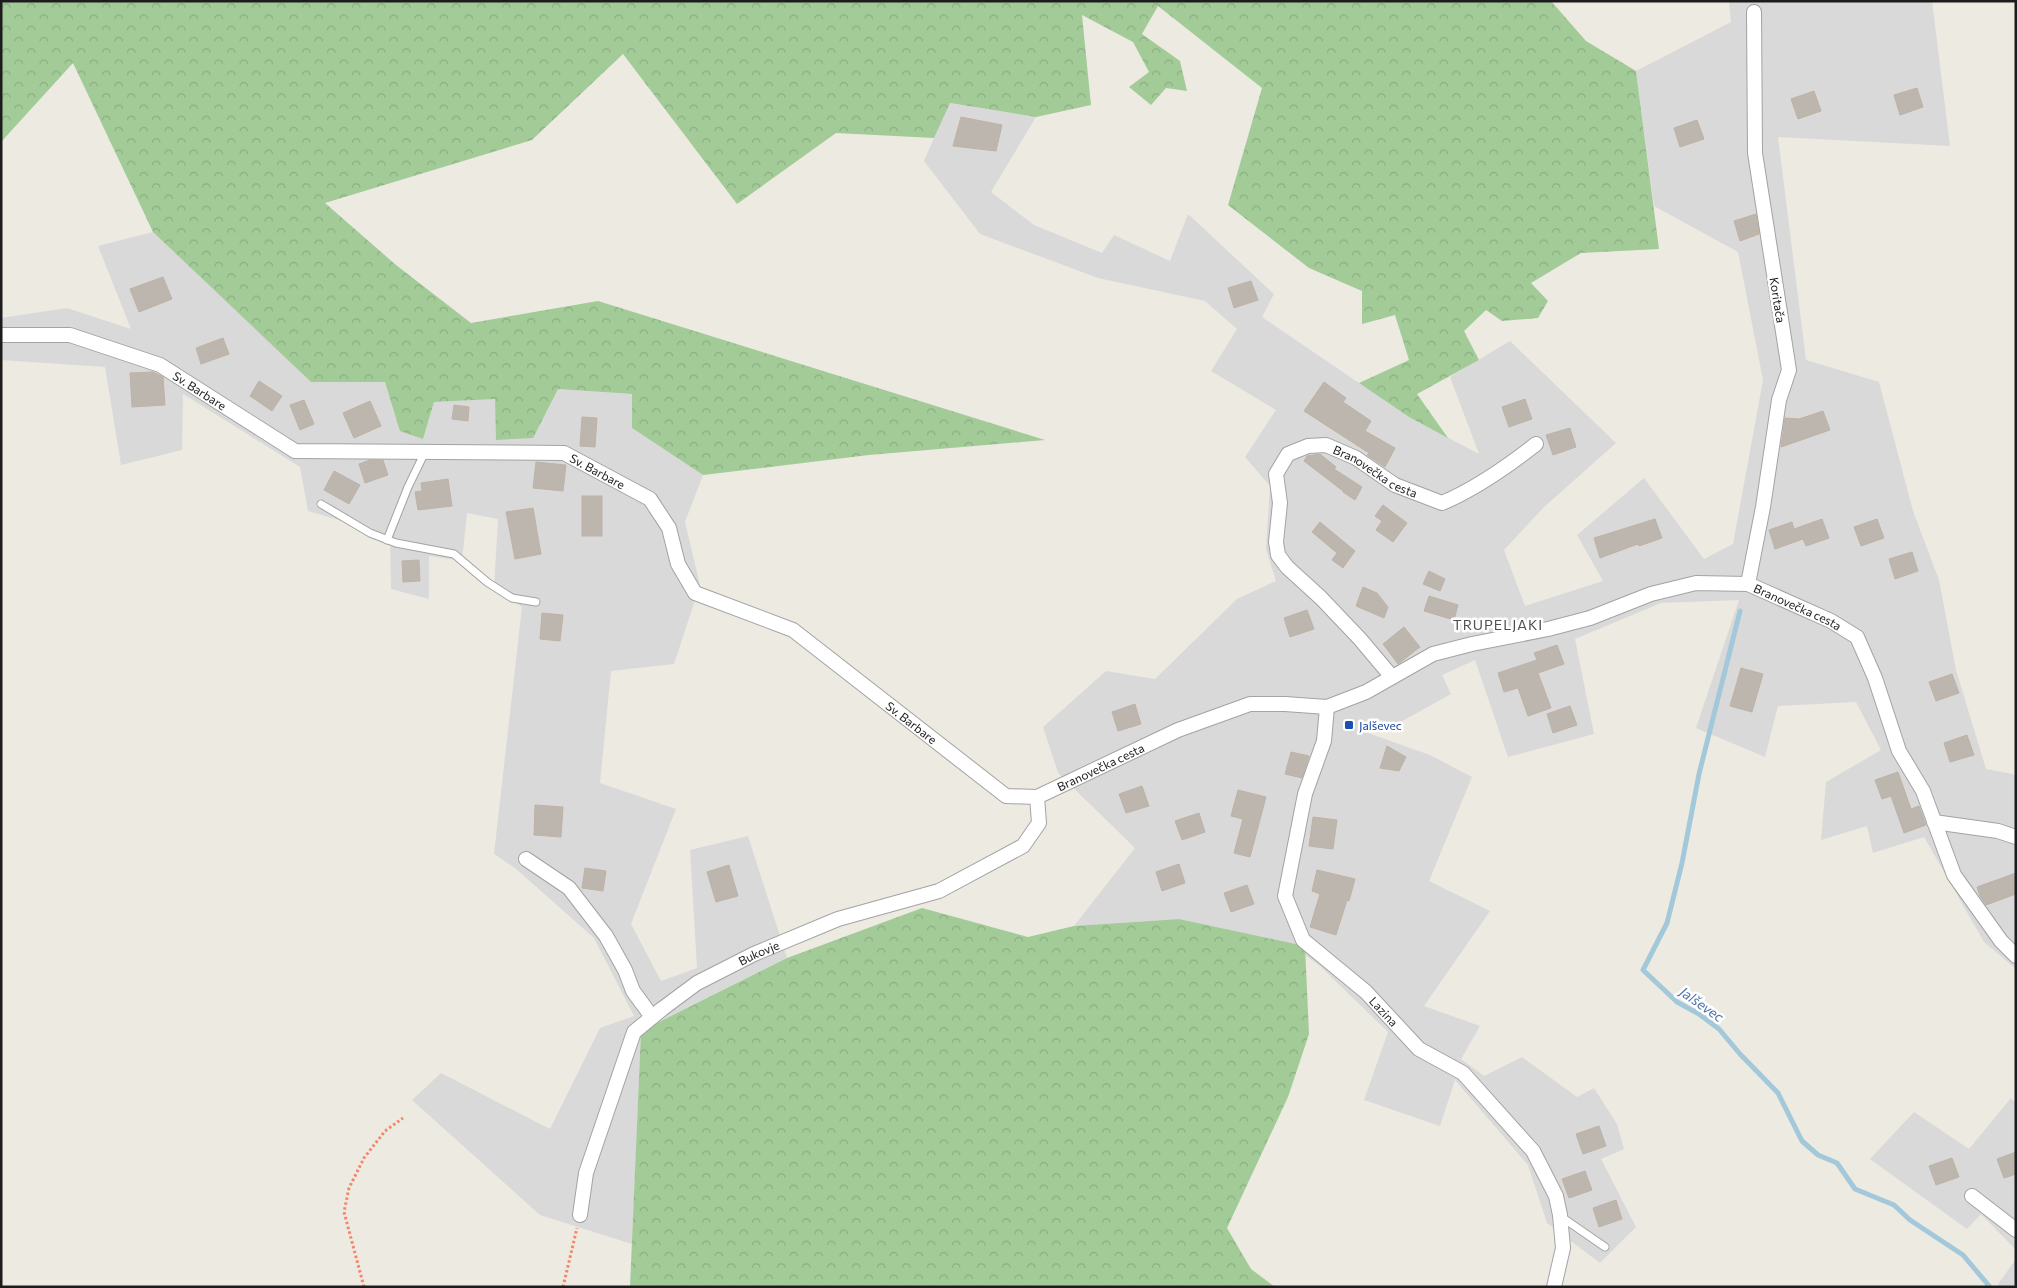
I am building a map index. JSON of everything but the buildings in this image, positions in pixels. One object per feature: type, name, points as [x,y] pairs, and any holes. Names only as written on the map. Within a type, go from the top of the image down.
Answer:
[{"type":"street","name":"Koritača","points":[[1748,584],[1763,507],[1779,400],[1789,370],[1755,153],[1754,12]]},
{"type":"street","name":"Sv. Barbare","points":[[1,335],[70,335],[160,366],[295,451],[564,453],[650,499],[669,528],[678,564],[695,593],[793,630],[1006,796],[1037,797]]},
{"type":"street","name":"Branovečka cesta","points":[[1392,677],[1360,638],[1287,567],[1278,555],[1276,542],[1280,503],[1276,474],[1288,454],[1308,446],[1326,445],[1356,458],[1394,486],[1442,503],[1506,468],[1536,444]]},
{"type":"street","name":"Branovečka cesta","points":[[1037,797],[1178,730],[1250,704],[1327,707],[1366,692],[1433,654],[1590,618],[1651,594],[1696,582],[1748,584],[1823,617],[1857,637],[1875,678],[1899,751],[1923,791],[1954,875],[2001,941],[2016,956]]},
{"type":"street","name":"Lazina","points":[[1327,707],[1324,740],[1305,794],[1285,896],[1303,940],[1366,992],[1419,1049],[1462,1073],[1533,1151],[1556,1196],[1560,1215],[1564,1248],[1554,1287]]},
{"type":"street","name":"Bukovje","points":[[580,1215],[586,1173],[634,1032],[697,983],[754,954],[838,919],[939,891],[1023,846],[1039,823],[1037,797]]},
{"type":"street","points":[[1934,822],[1998,831],[2016,837]]},
{"type":"street","points":[[526,859],[569,888],[606,936],[626,970],[633,991],[652,1017]]},
{"type":"street","points":[[1972,1196],[2016,1230]]},
{"type":"lane","points":[[387,540],[425,452]]},
{"type":"lane","points":[[321,504],[370,533],[387,540],[454,554],[487,582],[512,598],[536,602]]},
{"type":"lane","points":[[1560,1215],[1605,1247]]},
{"type":"path","points":[[364,1287],[344,1212],[349,1188],[364,1158],[385,1131],[403,1118]]},
{"type":"path","points":[[563,1287],[580,1215]]},
{"type":"shaded area","points":[[1729,1],[1932,1],[1950,146],[1778,137],[1806,360],[1879,382],[1913,511],[1939,580],[1956,670],[1986,769],[2016,776],[2016,969],[1984,942],[1924,837],[1873,853],[1867,826],[1821,840],[1826,782],[1881,750],[1856,702],[1778,706],[1765,757],[1696,728],[1739,600],[1661,603],[1575,639],[1594,734],[1508,757],[1475,660],[1442,675],[1451,694],[1397,724],[1373,718],[1365,732],[1430,755],[1472,777],[1429,881],[1490,911],[1424,1006],[1480,1026],[1461,1059],[1484,1076],[1522,1057],[1577,1097],[1594,1088],[1617,1124],[1624,1149],[1601,1159],[1636,1227],[1600,1263],[1547,1223],[1528,1165],[1455,1080],[1440,1126],[1364,1100],[1388,1032],[1320,966],[1305,955],[1239,932],[1179,919],[1074,926],[1135,848],[1058,773],[1043,727],[1106,671],[1155,679],[1237,599],[1276,581],[1266,549],[1270,486],[1245,457],[1276,410],[1211,371],[1237,329],[1205,301],[1098,278],[980,234],[924,161],[949,103],[1036,117],[991,192],[1034,225],[1102,253],[1114,235],[1170,261],[1188,214],[1274,294],[1262,317],[1409,417],[1479,454],[1450,377],[1510,341],[1616,443],[1543,508],[1504,550],[1525,606],[1603,581],[1577,535],[1644,478],[1704,559],[1733,544],[1763,380],[1738,252],[1654,206],[1636,71],[1731,22]]},
{"type":"shaded area","points":[[153,232],[311,382],[385,382],[423,439],[434,402],[495,399],[558,389],[632,394],[632,428],[703,475],[685,522],[700,585],[674,664],[611,671],[600,783],[676,809],[631,924],[661,981],[697,968],[690,850],[748,836],[787,958],[641,1031],[632,1244],[540,1215],[412,1100],[441,1073],[550,1129],[600,1028],[634,1016],[594,938],[515,868],[494,854],[522,607],[494,588],[498,519],[467,513],[462,561],[429,556],[429,599],[391,589],[390,535],[308,511],[300,467],[183,394],[182,450],[121,465],[105,367],[1,360],[1,318],[67,308],[131,329],[98,246]]},
{"type":"shaded area","points":[[2011,1098],[2016,1103],[2016,1250],[1981,1214],[1967,1229],[1870,1159],[1914,1112],[1969,1149]]},
{"type":"shaded area","points":[[2016,1259],[2016,1287],[2001,1287],[1998,1284]]},
{"type":"green space","points":[[1,1],[1551,1],[1586,41],[1636,71],[1659,249],[1581,253],[1531,283],[1548,301],[1538,318],[1502,321],[1486,310],[1464,331],[1479,360],[1417,394],[1448,438],[1409,417],[1359,383],[1409,360],[1395,315],[1362,324],[1362,291],[1309,268],[1228,205],[1262,88],[1158,6],[1142,34],[1180,61],[1187,91],[1166,88],[1151,105],[1129,87],[1149,72],[1133,42],[1082,15],[1091,105],[1036,117],[950,103],[934,138],[836,133],[737,204],[623,54],[532,140],[325,203],[396,265],[471,323],[598,301],[1045,440],[869,455],[703,475],[632,428],[632,394],[558,389],[533,438],[496,440],[495,399],[434,402],[423,439],[400,431],[385,382],[311,382],[153,232],[73,63],[1,142]]},
{"type":"green space","points":[[922,908],[1028,937],[1074,926],[1179,919],[1305,946],[1309,1034],[1288,1097],[1227,1228],[1251,1269],[1275,1287],[630,1287],[641,1031],[787,958]]},
{"type":"waterway","name":"Jalševec","points":[[1740,611],[1699,774],[1682,863],[1667,923],[1643,970],[1677,1002],[1699,1014],[1719,1029],[1740,1054],[1778,1093],[1802,1141],[1818,1155],[1837,1163],[1855,1189],[1894,1205],[1910,1220],[1963,1255],[1990,1287]]},
{"type":"place","name":"Jalševec","points":[[1349,725]]},
{"type":"district","name":"TRUPELJAKI","points":[[1498,624]]}]
